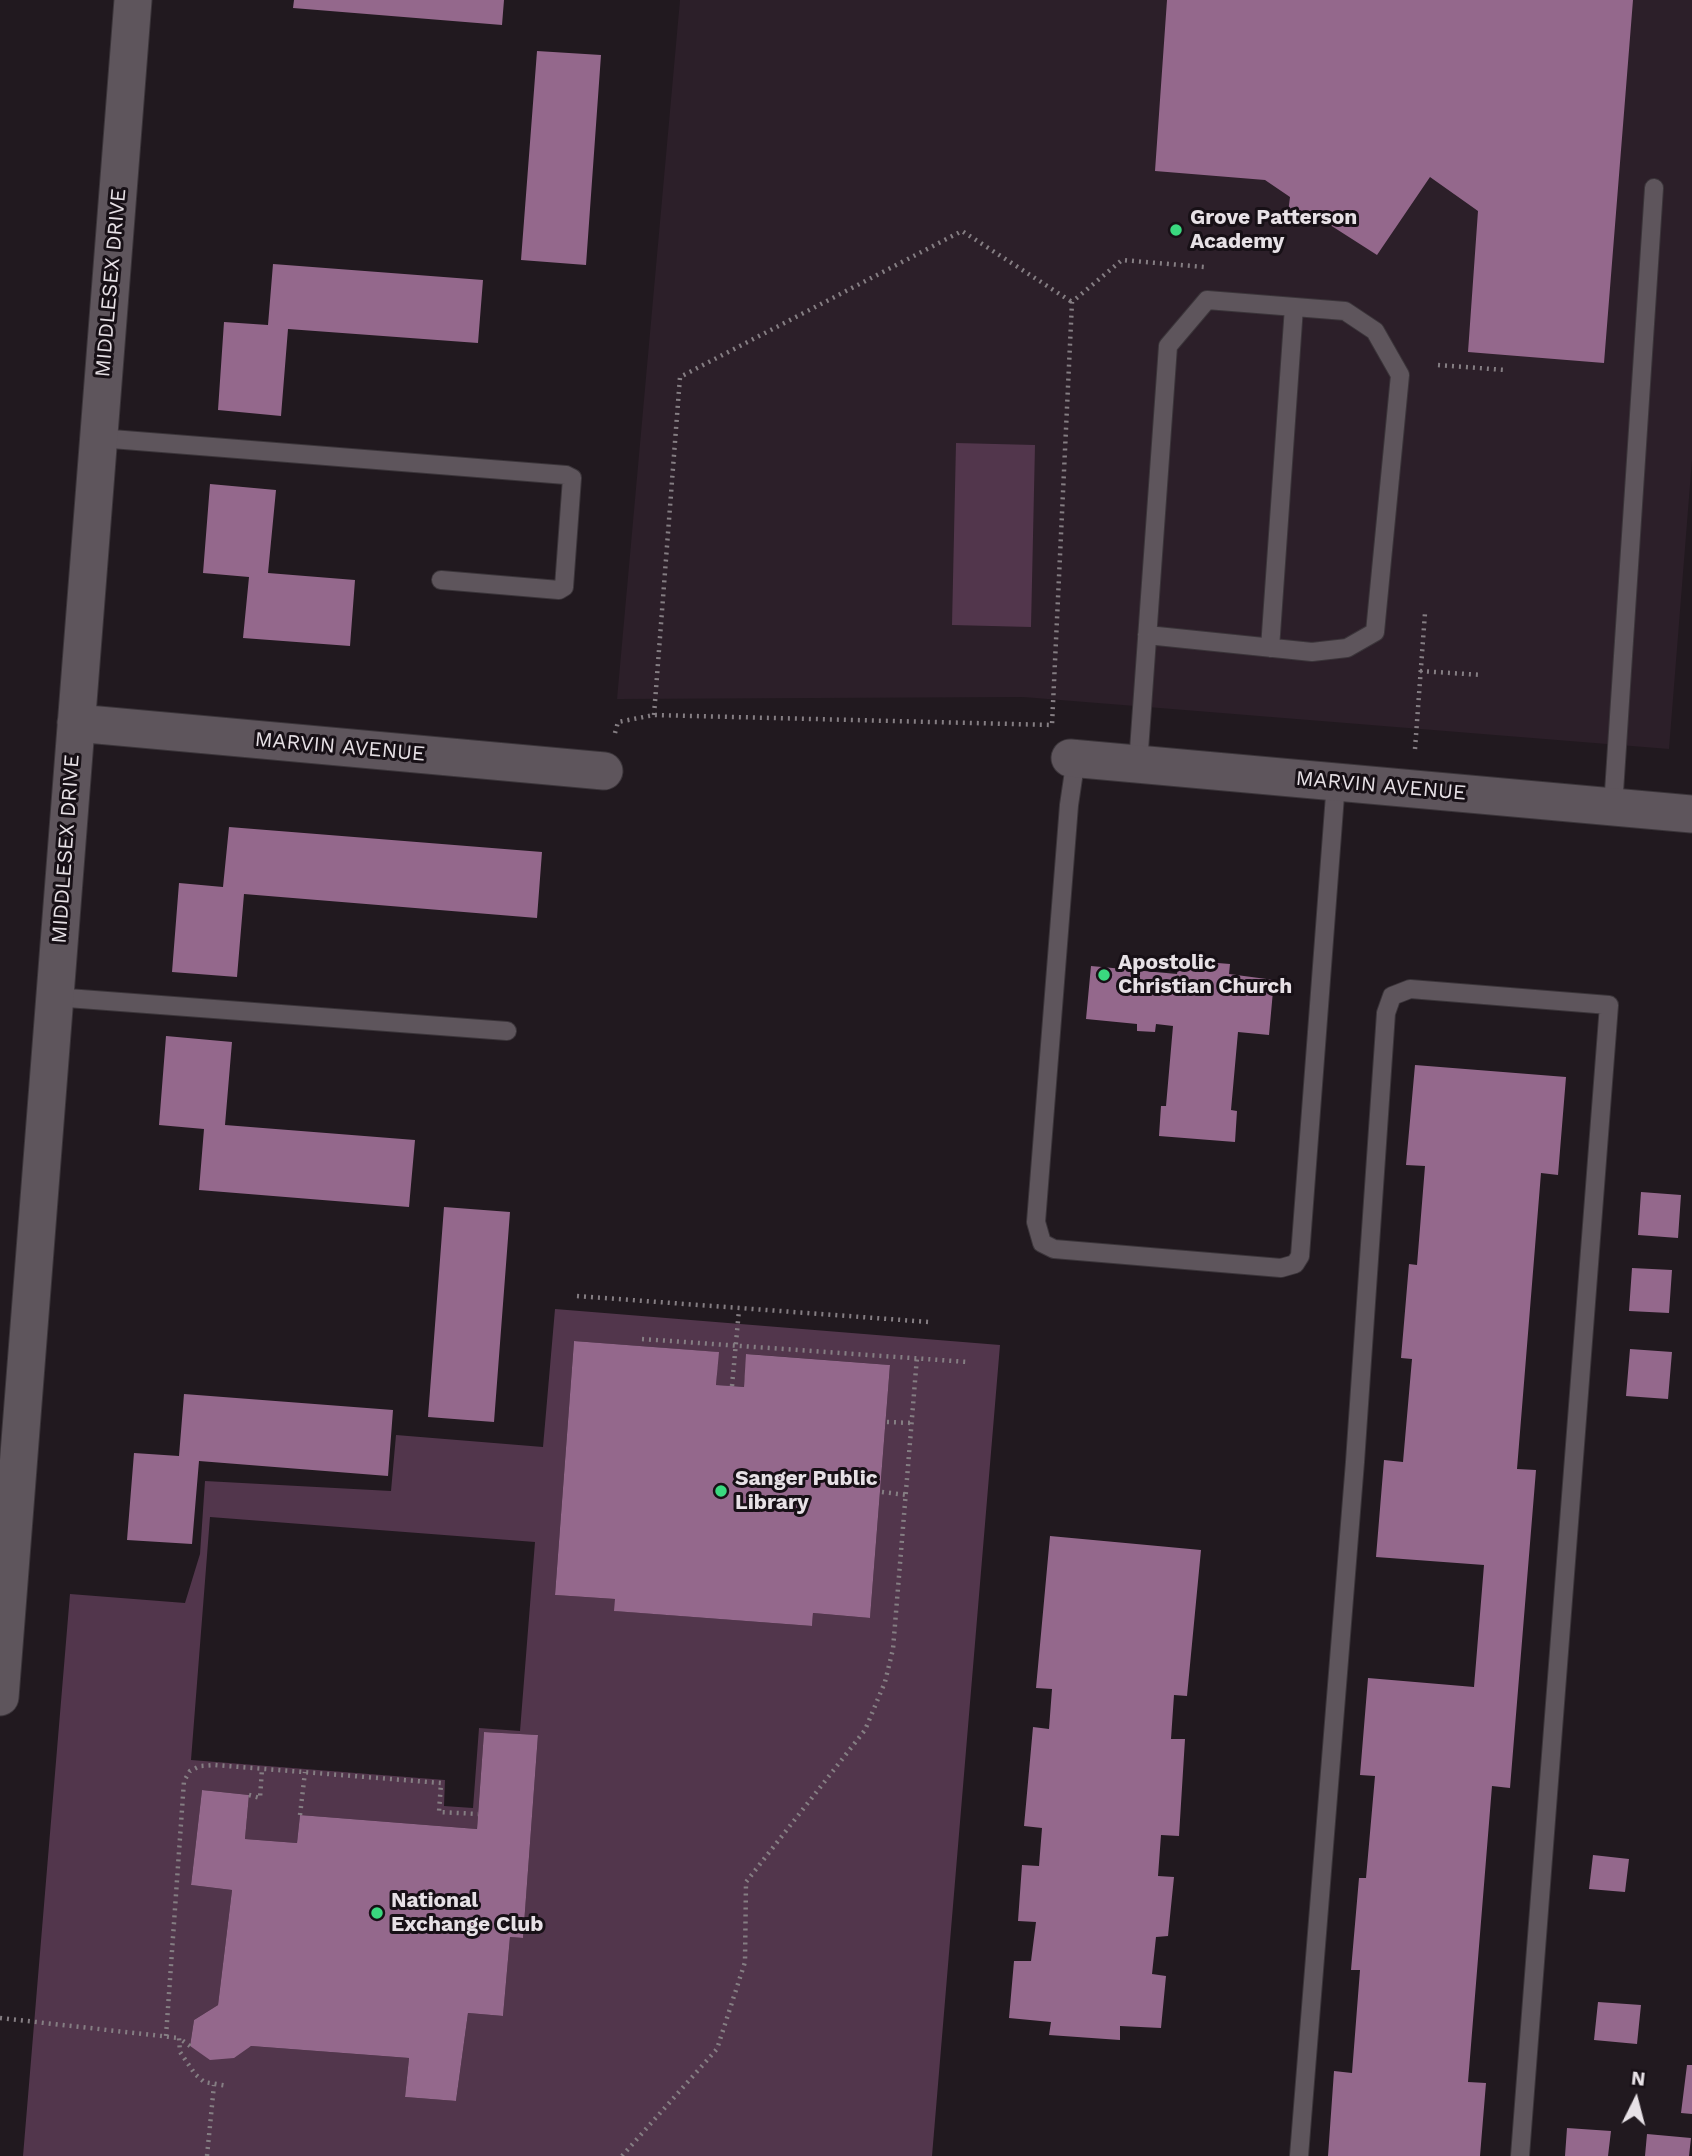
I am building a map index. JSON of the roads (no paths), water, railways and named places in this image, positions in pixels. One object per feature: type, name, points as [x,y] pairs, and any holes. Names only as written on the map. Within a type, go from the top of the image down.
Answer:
[{"type":"street","name":"MIDDLESEX DRIVE","points":[[0,1698],[133,0]]},
{"type":"street","name":"MARVIN AVENUE","points":[[76,723],[604,771]]},
{"type":"street","name":"MARVIN AVENUE","points":[[1073,758],[1692,814]]},
{"type":"lane","points":[[1613,807],[1654,188]]},
{"type":"lane","points":[[1138,764],[1147,635],[1168,346],[1207,300],[1345,311],[1375,331],[1400,375],[1375,632],[1347,648],[1312,652],[1147,635]]},
{"type":"lane","points":[[1270,648],[1294,307]]},
{"type":"lane","points":[[99,438],[566,475],[572,478],[564,587],[559,590],[441,580]]},
{"type":"lane","points":[[1073,758],[1036,1222],[1042,1243],[1054,1249],[1281,1268],[1295,1264],[1300,1256],[1336,782]]},
{"type":"lane","points":[[1299,2156],[1355,1462],[1386,1013],[1392,996],[1410,989],[1609,1005],[1520,2156]]},
{"type":"lane","points":[[54,997],[507,1031]]},
{"type":"place","name":"Grove Patterson Academy","points":[[1176,230]]},
{"type":"place","name":"Apostolic Christian Church","points":[[1104,975]]},
{"type":"place","name":"Sanger Public Library","points":[[721,1491]]},
{"type":"place","name":"National Exchange Club","points":[[377,1913]]}]
